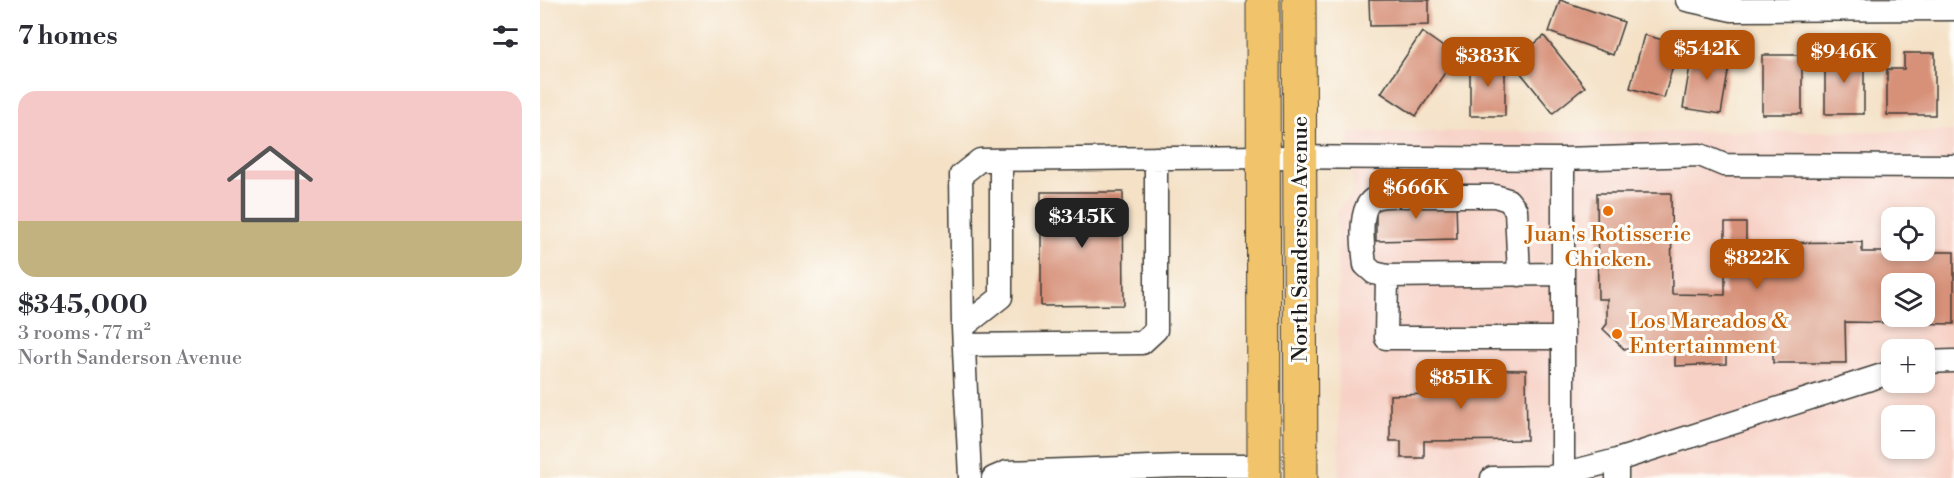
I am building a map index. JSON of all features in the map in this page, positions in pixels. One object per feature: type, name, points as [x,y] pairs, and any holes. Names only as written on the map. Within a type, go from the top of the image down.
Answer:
[{"type":"highway","name":"North Sanderson Avenue","points":[[1263,0],[1264,472]]},
{"type":"highway","name":"North Sanderson Avenue","points":[[1299,0],[1301,478]]},
{"type":"street","points":[[1687,0],[1732,10],[1954,9]]},
{"type":"street","points":[[970,478],[961,175],[980,160],[1264,157],[1563,159],[1700,155],[1724,165],[1954,166]]},
{"type":"street","points":[[964,336],[1143,343],[1156,330],[1156,158]]},
{"type":"street","points":[[1563,159],[1563,473]]},
{"type":"street","points":[[964,336],[1001,297],[1000,160]]},
{"type":"street","points":[[1519,275],[1516,210],[1508,200],[1495,196],[1378,196],[1368,202],[1363,214],[1365,265],[1374,273],[1387,276],[1519,275],[1563,274]]},
{"type":"street","points":[[1387,276],[1386,338],[1563,338]]},
{"type":"street","points":[[1935,362],[1954,361]]},
{"type":"street","points":[[1492,478],[1551,477],[1563,473],[1617,469],[1881,376]]},
{"type":"street","points":[[993,478],[1006,472],[1264,472]]},
{"type":"shaded area","points":[[1954,131],[1954,478],[1339,478],[1337,211],[1354,192],[1347,132]]},
{"type":"building","points":[[1369,0],[1429,0],[1429,25],[1370,26]]},
{"type":"building","points":[[1560,0],[1624,22],[1613,55],[1549,32]]},
{"type":"building","points":[[1422,32],[1456,56],[1416,116],[1381,93]]},
{"type":"building","points":[[1644,35],[1679,44],[1664,98],[1630,88]]},
{"type":"building","points":[[1544,36],[1585,87],[1553,113],[1512,62]]},
{"type":"building","points":[[1693,48],[1731,54],[1721,114],[1683,108]]},
{"type":"building","points":[[1825,53],[1864,53],[1864,114],[1825,114]]},
{"type":"building","points":[[1904,53],[1935,53],[1935,115],[1887,115],[1887,69],[1904,69]]},
{"type":"building","points":[[1762,55],[1802,55],[1802,114],[1762,114]]},
{"type":"building","points":[[1470,60],[1505,60],[1505,116],[1470,116]]},
{"type":"building","points":[[1041,192],[1123,192],[1124,305],[1041,306]]},
{"type":"building","points":[[1597,193],[1671,193],[1672,294],[1725,295],[1725,223],[1746,223],[1746,243],[1862,242],[1862,252],[1881,252],[1881,261],[1935,261],[1935,252],[1954,252],[1954,324],[1935,324],[1935,273],[1881,273],[1881,323],[1845,322],[1846,363],[1773,363],[1773,347],[1726,347],[1726,364],[1675,366],[1675,349],[1624,349],[1603,329],[1607,324],[1607,299],[1598,299]]},
{"type":"building","points":[[1376,199],[1456,199],[1457,239],[1376,241]]},
{"type":"building","points":[[1430,369],[1526,370],[1527,440],[1424,441],[1424,458],[1401,458],[1401,441],[1390,441],[1390,395],[1430,394]]},
{"type":"place","name":"Juan's Rotisserie Chicken.","points":[[1608,211]]},
{"type":"place","name":"Los Mareados & Entertainment","points":[[1617,334]]}]
